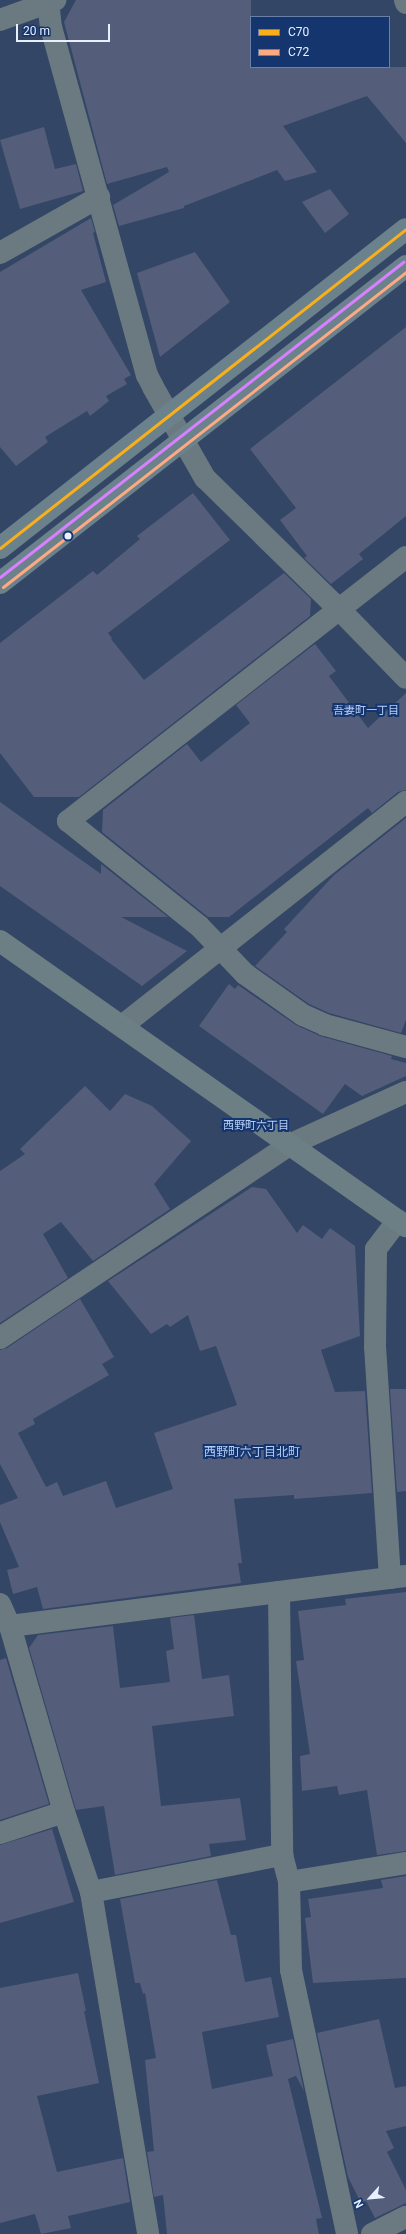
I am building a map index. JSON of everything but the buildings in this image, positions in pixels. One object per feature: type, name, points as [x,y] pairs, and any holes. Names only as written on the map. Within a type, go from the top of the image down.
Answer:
[{"type":"highway","points":[[1,544],[406,229]]},
{"type":"highway","points":[[0,583],[406,266]]},
{"type":"street","points":[[0,20],[51,1],[51,27],[147,375],[205,478],[339,609],[406,678]]},
{"type":"street","points":[[0,253],[99,197]]},
{"type":"street","points":[[406,556],[68,821],[200,926],[245,974],[303,1015],[325,1025],[406,1047]]},
{"type":"street","points":[[122,1026],[406,802]]},
{"type":"street","points":[[0,941],[402,1223],[376,1249],[375,1347],[398,1577],[10,1626]]},
{"type":"street","points":[[0,1338],[289,1145],[406,1092]]},
{"type":"street","points":[[279,1592],[282,1855],[289,1882],[291,1970],[347,2234]]},
{"type":"street","points":[[0,1604],[10,1626],[64,1812],[91,1892],[148,2234]]},
{"type":"street","points":[[0,1833],[64,1812]]},
{"type":"street","points":[[91,1892],[282,1855]]},
{"type":"street","points":[[289,1882],[406,1863]]},
{"type":"street","points":[[372,2234],[406,2217]]},
{"type":"transit line","name":"C70","points":[[0,548],[406,229]]},
{"type":"transit line","points":[[0,577],[403,262]]},
{"type":"transit line","name":"C72","points":[[3,587],[406,272]]},
{"type":"district","name":"吾妻町一丁目","points":[[366,711]]},
{"type":"district","name":"西野町六丁目","points":[[256,1126]]},
{"type":"district","name":"西野町六丁目北町","points":[[252,1453]]}]
